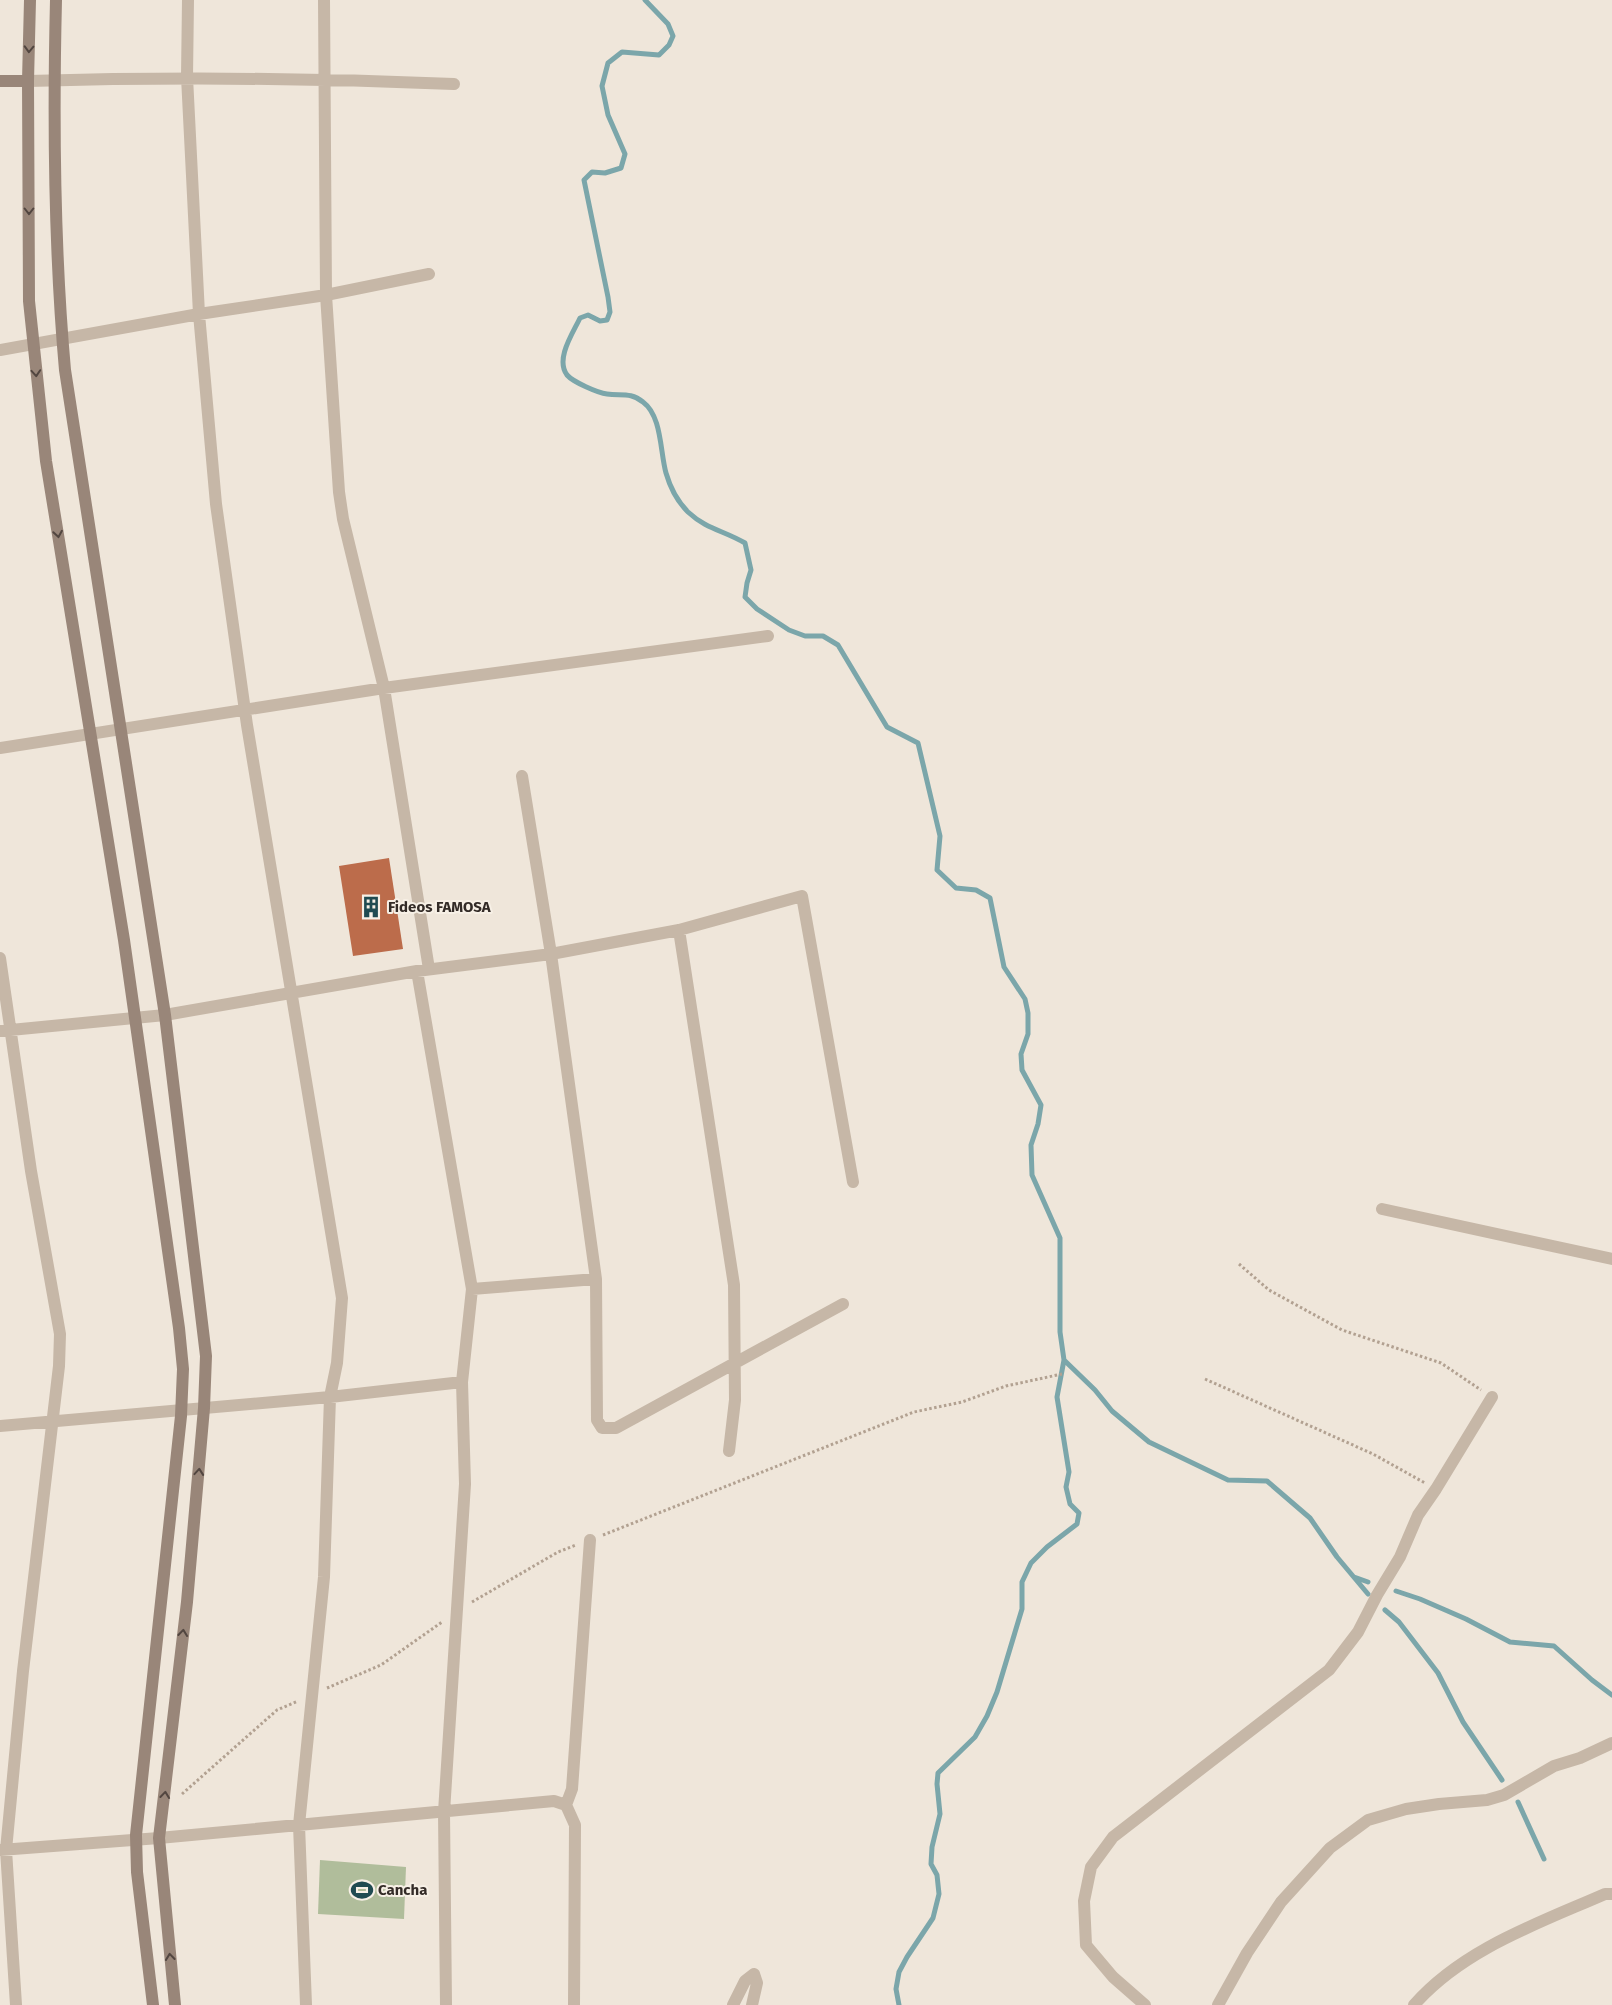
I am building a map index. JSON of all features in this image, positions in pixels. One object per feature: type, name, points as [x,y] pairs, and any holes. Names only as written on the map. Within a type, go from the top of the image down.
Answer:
[{"type":"main road","points":[[30,0],[28,81],[29,300],[38,396],[46,460],[135,1018],[179,1328],[183,1369],[182,1410],[136,1840],[153,2005]]},
{"type":"main road","points":[[56,0],[54,80],[62,340],[65,370],[165,1015],[206,1356],[204,1408],[187,1602],[159,1838],[175,2005]]},
{"type":"main road","points":[[0,81],[28,81]]},
{"type":"street","points":[[188,0],[187,77],[199,314],[216,504],[245,710],[342,1298],[337,1363],[330,1397],[324,1577],[299,1825],[306,2005]]},
{"type":"street","points":[[324,0],[326,295],[343,519],[384,688],[423,970],[472,1289],[462,1382],[465,1484],[444,1812],[446,2005]]},
{"type":"street","points":[[28,81],[187,77],[325,79],[454,84]]},
{"type":"street","points":[[0,350],[199,314],[326,295],[429,274]]},
{"type":"street","points":[[0,748],[384,688],[768,636]]},
{"type":"street","points":[[522,776],[551,954],[596,1279],[597,1420],[602,1428],[616,1428],[842,1304]]},
{"type":"street","points":[[6,1030],[165,1015],[423,970],[551,954],[679,930],[802,896],[853,1182]]},
{"type":"street","points":[[679,930],[734,1285],[735,1400],[729,1451]]},
{"type":"street","points":[[0,958],[6,1030],[60,1334],[59,1366],[53,1422],[3,1850],[16,2005]]},
{"type":"street","points":[[1382,1209],[1612,1259]]},
{"type":"street","points":[[472,1289],[596,1279]]},
{"type":"street","points":[[0,1426],[330,1397],[462,1382]]},
{"type":"street","points":[[1145,2005],[1113,1977],[1086,1945],[1084,1901],[1091,1866],[1113,1837],[1329,1670],[1358,1632],[1377,1595],[1400,1557],[1418,1514],[1436,1489],[1492,1397]]},
{"type":"street","points":[[566,1805],[572,1789],[590,1540]]},
{"type":"street","points":[[1218,2005],[1247,1953],[1281,1902],[1330,1848],[1368,1820],[1406,1809],[1487,1800],[1504,1795],[1554,1766],[1580,1758],[1612,1743]]},
{"type":"street","points":[[3,1850],[159,1838],[554,1801],[566,1805],[576,1825],[574,2005]]},
{"type":"street","points":[[1414,2005],[1439,1981],[1473,1956],[1596,1898],[1605,1894],[1612,1894]]},
{"type":"street","points":[[732,2005],[745,1981],[754,1974],[757,1983],[752,2005]]},
{"type":"path","points":[[1239,1264],[1269,1290],[1342,1330],[1441,1363],[1492,1397]]},
{"type":"path","points":[[182,1794],[277,1710],[381,1664],[457,1611],[558,1552],[914,1412],[962,1402],[1006,1386],[1062,1374]]},
{"type":"path","points":[[1206,1379],[1373,1454],[1436,1489]]},
{"type":"green space","name":"Cancha","points":[[320,1860],[406,1867],[404,1919],[318,1914]]},
{"type":"building","name":"Fideos FAMOSA","points":[[389,858],[403,949],[353,956],[339,866]]},
{"type":"waterway","points":[[645,0],[668,24],[673,36],[669,45],[659,55],[622,52],[608,63],[602,86],[608,115],[625,154],[621,168],[605,173],[592,172],[584,180],[610,312],[607,320],[600,321],[588,315],[580,318],[566,346],[563,361],[564,369],[570,378],[586,387],[612,395],[634,397],[649,408],[657,425],[668,478],[681,504],[695,518],[745,543],[751,570],[745,597],[757,609],[789,630],[805,636],[823,636],[838,645],[887,727],[918,743],[940,836],[937,870],[956,888],[976,890],[990,898],[1004,967],[1025,999],[1028,1013],[1028,1034],[1021,1054],[1022,1070],[1041,1105],[1038,1124],[1031,1145],[1032,1175],[1060,1238],[1060,1332],[1064,1360],[1057,1397],[1069,1472],[1066,1487],[1070,1504],[1079,1513],[1077,1524],[1047,1547],[1031,1563],[1022,1582],[1022,1609],[997,1692],[987,1716],[975,1737],[938,1773],[937,1784],[940,1814],[932,1847],[931,1864],[937,1875],[939,1894],[933,1918],[899,1972],[896,1989],[899,2005]]},
{"type":"waterway","points":[[1064,1360],[1095,1390],[1112,1411],[1149,1442],[1228,1480],[1267,1481],[1310,1518],[1337,1557],[1368,1594]]},
{"type":"waterway","points":[[1354,1577],[1368,1582]]},
{"type":"waterway","points":[[1396,1591],[1466,1619],[1510,1642],[1554,1646],[1612,1695]]},
{"type":"waterway","points":[[1385,1610],[1399,1622],[1438,1673],[1463,1722],[1502,1780]]},
{"type":"waterway","points":[[1518,1802],[1544,1859]]},
{"type":"place","name":"Fideos FAMOSA","points":[[371,907]]},
{"type":"place","name":"Cancha","points":[[362,1890]]}]
